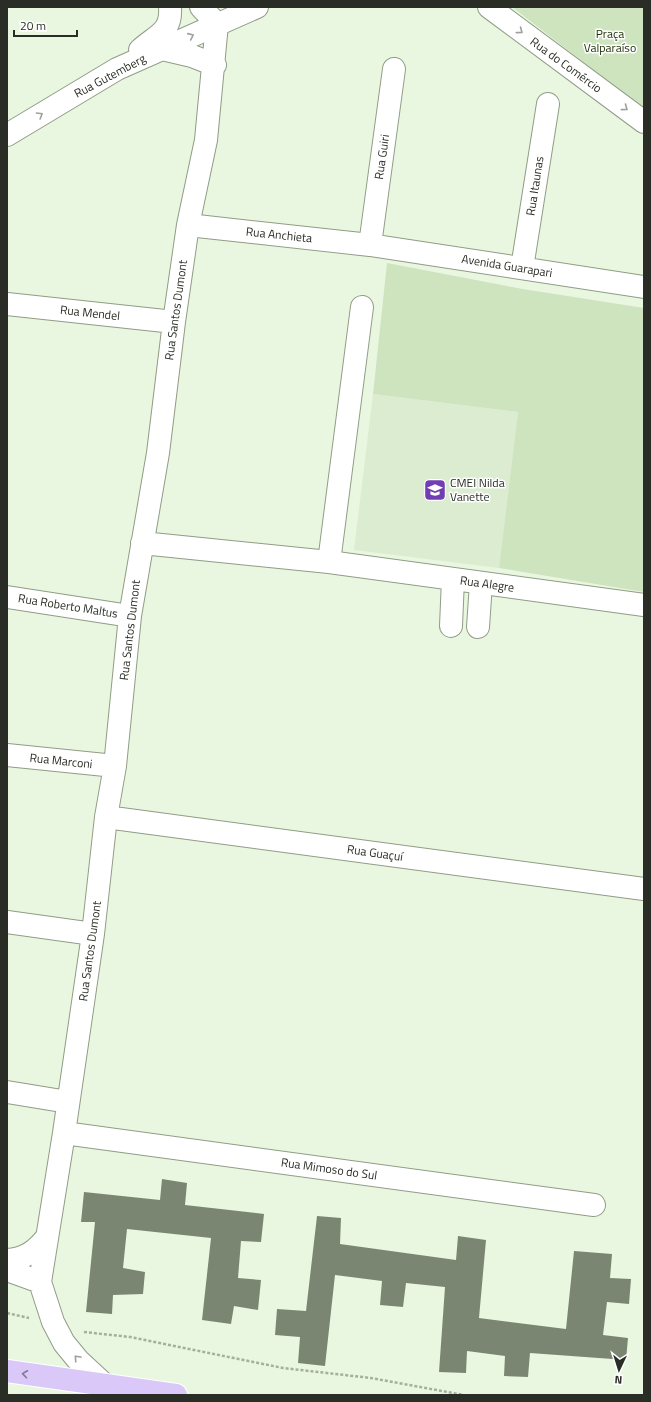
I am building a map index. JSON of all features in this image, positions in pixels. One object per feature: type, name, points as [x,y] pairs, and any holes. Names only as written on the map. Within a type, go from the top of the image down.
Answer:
[{"type":"main road","points":[[7,1371],[176,1395]]},
{"type":"street","points":[[129,63],[137,52],[167,28],[170,20],[170,7]]},
{"type":"street","points":[[201,7],[217,24],[258,7]]},
{"type":"street","name":"Rua do Comércio","points":[[489,7],[644,122]]},
{"type":"street","name":"Rua Gutemberg","points":[[7,135],[129,63],[217,24]]},
{"type":"street","name":"Rua Santos Dumont","points":[[105,1385],[78,1360],[64,1343],[53,1322],[40,1282],[64,1133],[93,934],[106,817],[115,766],[130,616],[158,453],[174,322],[188,225],[206,140],[215,65],[217,24]]},
{"type":"street","points":[[162,49],[192,56],[215,65]]},
{"type":"street","name":"Rua Guiri","points":[[370,245],[394,69]]},
{"type":"street","name":"Rua Itaunas","points":[[522,268],[548,104]]},
{"type":"street","name":"Rua Anchieta","points":[[188,225],[370,245]]},
{"type":"street","name":"Avenida Guarapari","points":[[370,245],[644,287]]},
{"type":"street","name":"Rua Mendel","points":[[7,304],[174,322]]},
{"type":"street","points":[[329,562],[362,307]]},
{"type":"street","name":"Rua Alegre","points":[[142,543],[329,562],[644,605]]},
{"type":"street","points":[[451,626],[453,579]]},
{"type":"street","points":[[478,627],[481,583]]},
{"type":"street","name":"Rua Roberto Maltus","points":[[7,597],[130,616]]},
{"type":"street","name":"Rua Marconi","points":[[7,756],[115,766]]},
{"type":"street","name":"Rua Guaçuí","points":[[106,817],[644,889]]},
{"type":"street","points":[[7,922],[93,934]]},
{"type":"street","points":[[7,1092],[68,1102]]},
{"type":"street","name":"Rua Mimoso do Sul","points":[[64,1133],[594,1205]]},
{"type":"street","points":[[7,1260],[19,1260],[36,1251],[47,1237]]},
{"type":"street","points":[[7,1270],[40,1282]]},
{"type":"path","points":[[7,1313],[53,1322],[83,1332],[130,1337],[283,1368],[371,1378],[464,1395]]},
{"type":"shaded area","name":"CMEI Nilda Vanette","points":[[373,394],[518,412],[499,568],[354,550]]},
{"type":"green space","name":"Praça Valparaíso","points":[[512,7],[644,7],[644,109]]},
{"type":"green space","points":[[387,263],[523,289],[644,308],[644,592],[499,568],[518,412],[373,394]]},
{"type":"building","points":[[162,1179],[187,1183],[185,1205],[264,1214],[261,1242],[241,1241],[238,1278],[261,1280],[258,1310],[234,1306],[231,1324],[202,1320],[211,1238],[127,1229],[123,1268],[145,1272],[143,1294],[113,1295],[112,1314],[86,1312],[95,1222],[81,1222],[84,1192],[160,1200]]},
{"type":"building","points":[[317,1216],[341,1218],[340,1244],[456,1260],[458,1236],[486,1240],[479,1318],[566,1329],[574,1251],[612,1254],[610,1278],[631,1279],[629,1304],[607,1302],[603,1335],[628,1338],[626,1360],[530,1353],[528,1377],[504,1376],[505,1356],[467,1351],[466,1373],[439,1372],[445,1287],[406,1283],[403,1307],[380,1305],[382,1281],[335,1275],[325,1366],[298,1363],[300,1337],[275,1335],[277,1309],[306,1311]]},
{"type":"place","name":"CMEI Nilda Vanette","points":[[435,490]]}]
